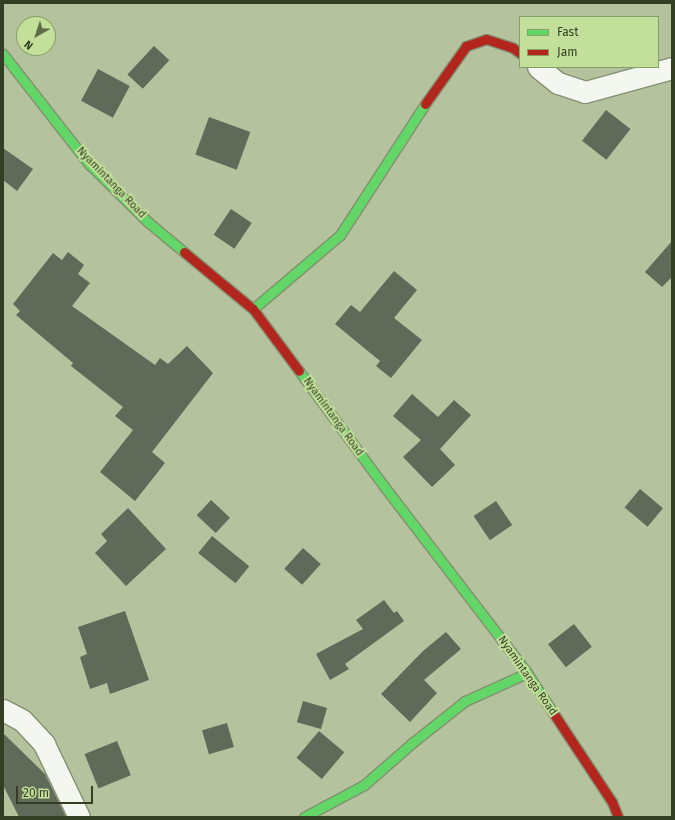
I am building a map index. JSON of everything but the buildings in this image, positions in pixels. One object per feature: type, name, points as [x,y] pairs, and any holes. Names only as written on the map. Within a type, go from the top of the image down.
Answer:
[{"type":"street","points":[[253,309],[340,235],[372,188],[432,92],[466,46],[486,39],[513,48],[519,52]]},
{"type":"street","name":"Nyamintanga Road","points":[[3,54],[90,164],[148,222],[253,309],[383,485],[527,673],[612,802],[618,817]]},
{"type":"street","points":[[539,68],[558,83],[585,92],[672,68]]},
{"type":"street","points":[[304,817],[364,785],[412,743],[465,701],[527,673]]},
{"type":"street","points":[[3,710],[22,720],[44,744],[79,817]]},
{"type":"traffic: fast","points":[[3,54],[89,164],[148,222],[184,252]]},
{"type":"traffic: fast","points":[[253,309],[340,235],[425,104]]},
{"type":"traffic: fast","points":[[299,371],[383,485],[527,673],[552,711]]},
{"type":"traffic: fast","points":[[304,817],[364,785],[412,743],[465,701],[527,673]]},
{"type":"traffic: jam","points":[[425,104],[466,46],[486,39],[513,48],[519,52]]},
{"type":"traffic: jam","points":[[184,252],[253,309],[299,371]]},
{"type":"traffic: jam","points":[[552,711],[612,802],[618,817]]}]
